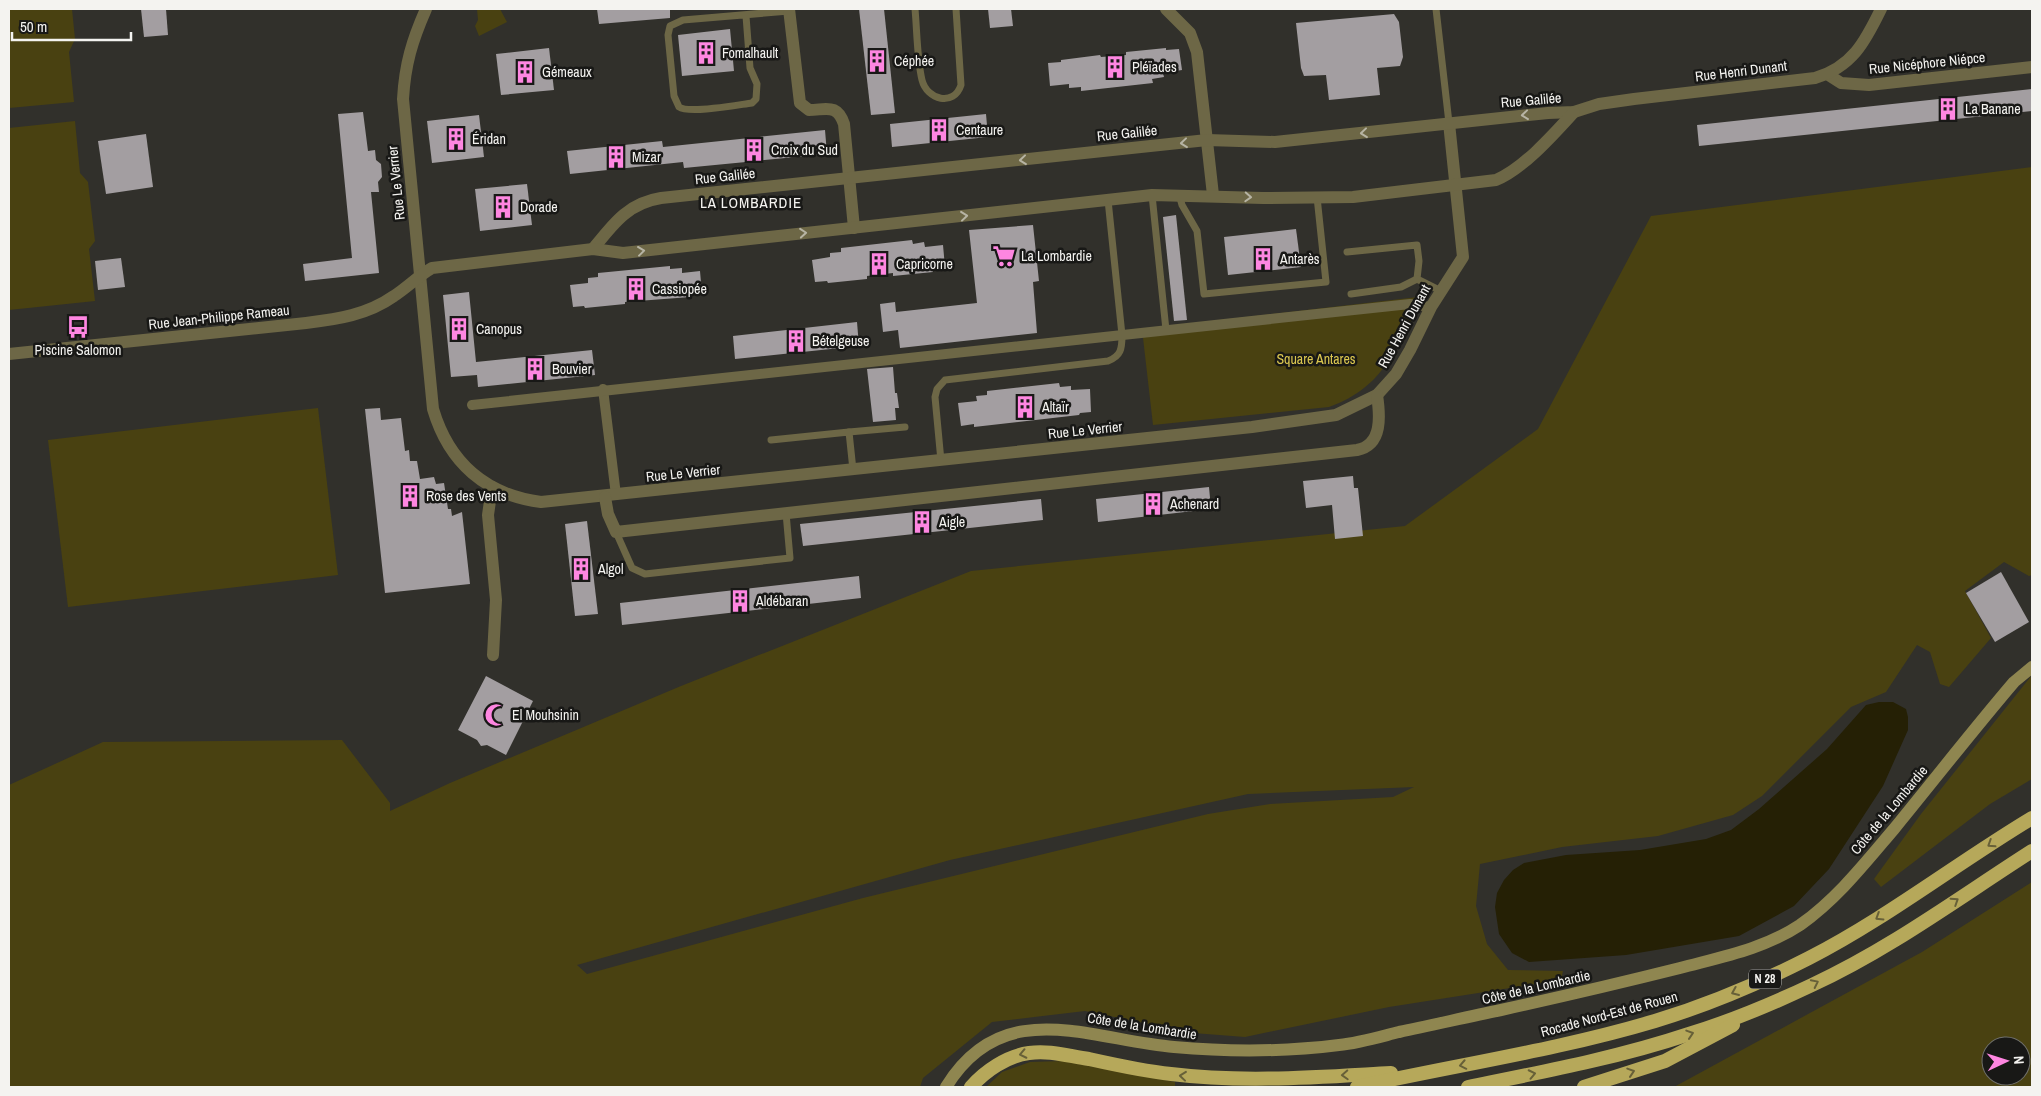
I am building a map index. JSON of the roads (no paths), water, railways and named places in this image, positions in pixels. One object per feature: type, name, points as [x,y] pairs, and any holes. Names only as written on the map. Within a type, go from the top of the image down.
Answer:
[{"type":"highway","name":"Rocade Nord-Est de Rouen","points":[[1357,1087],[1548,1048],[1657,1020],[1719,998],[1809,958],[1851,935],[2032,818]]},
{"type":"highway","name":"N 28","points":[[1468,1087],[1580,1064],[1640,1049],[1689,1034],[1770,1004],[1814,984],[1875,952],[2032,851]]},
{"type":"highway","points":[[1584,1087],[1665,1061],[1718,1034],[1770,1004]]},
{"type":"highway","points":[[971,1087],[989,1070],[1018,1055],[1048,1052],[1194,1077],[1234,1079],[1289,1078],[1429,1072]]},
{"type":"main road","name":"Côte de la Lombardie","points":[[946,1087],[963,1064],[987,1044],[1017,1033],[1038,1029],[1066,1030],[1162,1046],[1224,1052],[1283,1052],[1344,1045],[1618,984],[1745,951],[1775,940],[1802,924],[1841,891],[2014,682],[2032,667]]},
{"type":"street","name":"Rue Le Verrier","points":[[426,9],[412,42],[406,64],[403,99],[433,409],[438,427],[456,456],[468,469],[492,487],[524,500],[542,502],[611,496],[1319,418],[1354,408],[1377,395]]},
{"type":"street","points":[[1166,9],[1182,23],[1194,39],[1213,195]]},
{"type":"street","name":"Rue Henri Dunant","points":[[1574,112],[1599,104],[1815,78],[1828,74],[1842,67],[1855,54],[1881,9]]},
{"type":"street","points":[[789,10],[800,103],[809,110],[829,108],[836,110],[842,117],[854,228]]},
{"type":"street","name":"Rue Nicéphore Niépce","points":[[1828,74],[1841,83],[1869,86],[2032,67]]},
{"type":"street","name":"Rue Galilée","points":[[593,249],[613,225],[646,200],[1207,140],[1275,142],[1548,113],[1574,112]]},
{"type":"street","name":"Rue Galilée","points":[[420,274],[432,268],[593,249],[623,253],[1152,195],[1353,196],[1496,180],[1505,176],[1551,138],[1574,112]]},
{"type":"street","name":"Rue Henri Dunant","points":[[1377,395],[1387,386],[1405,358],[1431,307],[1463,257],[1449,123]]},
{"type":"street","name":"Rue Jean-Philippe Rameau","points":[[9,354],[306,323],[351,316],[380,305],[396,295],[420,274]]},
{"type":"street","points":[[472,405],[603,389],[1410,304],[1431,307]]},
{"type":"street","points":[[603,389],[611,496],[608,514],[616,532],[1363,449],[1378,433],[1379,412],[1377,395]]},
{"type":"street","points":[[492,487],[488,515],[496,600],[494,655]]},
{"type":"lane","points":[[915,9],[922,80],[929,93],[944,99],[956,93],[961,85],[956,9]]},
{"type":"lane","points":[[1436,9],[1449,123]]},
{"type":"lane","points":[[746,16],[750,68],[757,84],[756,99],[752,104],[692,110],[678,107],[674,96],[668,35],[670,26],[683,20],[746,16],[789,10]]},
{"type":"lane","points":[[1179,194],[1182,204],[1197,231],[1204,294],[1326,282],[1317,197]]},
{"type":"lane","points":[[1152,195],[1166,330]]},
{"type":"lane","points":[[941,461],[935,397],[937,389],[945,380],[1108,361],[1120,355],[1122,335],[1108,200]]},
{"type":"lane","points":[[1346,252],[1417,245],[1419,261],[1417,279]]},
{"type":"lane","points":[[1417,279],[1441,291]]},
{"type":"lane","points":[[1351,294],[1401,287],[1417,279]]},
{"type":"lane","points":[[771,440],[905,427]]},
{"type":"lane","points":[[849,432],[852,470]]},
{"type":"lane","points":[[616,532],[632,568],[645,574],[790,558],[786,513]]},
{"type":"place","name":"Fomalhault","points":[[706,53]]},
{"type":"place","name":"Céphée","points":[[877,61]]},
{"type":"place","name":"Pléïades","points":[[1115,67]]},
{"type":"place","name":"Gémeaux","points":[[525,72]]},
{"type":"place","name":"La Banane","points":[[1948,109]]},
{"type":"place","name":"Centaure","points":[[939,130]]},
{"type":"place","name":"Éridan","points":[[456,139]]},
{"type":"place","name":"Croix du Sud","points":[[754,150]]},
{"type":"place","name":"Mizar","points":[[616,157]]},
{"type":"place","name":"Dorade","points":[[503,207]]},
{"type":"place","name":"La Lombardie","points":[[1004,256]]},
{"type":"place","name":"Antarès","points":[[1263,259]]},
{"type":"place","name":"Capricorne","points":[[879,264]]},
{"type":"place","name":"Cassiopée","points":[[636,289]]},
{"type":"place","name":"Piscine Salomon","points":[[78,327]]},
{"type":"place","name":"Canopus","points":[[459,329]]},
{"type":"place","name":"Bételgeuse","points":[[796,341]]},
{"type":"place","name":"Bouvier","points":[[535,369]]},
{"type":"place","name":"Altaïr","points":[[1025,407]]},
{"type":"place","name":"Rose des Vents","points":[[410,496]]},
{"type":"place","name":"Achenard","points":[[1153,504]]},
{"type":"place","name":"Aigle","points":[[922,522]]},
{"type":"place","name":"Algol","points":[[581,569]]},
{"type":"place","name":"Aldébaran","points":[[740,601]]},
{"type":"place","name":"El Mouhsinin","points":[[496,715]]},
{"type":"district","name":"LA LOMBARDIE","points":[[751,202]]},
{"type":"park label","name":"Square Antares","points":[[1316,359]]}]
